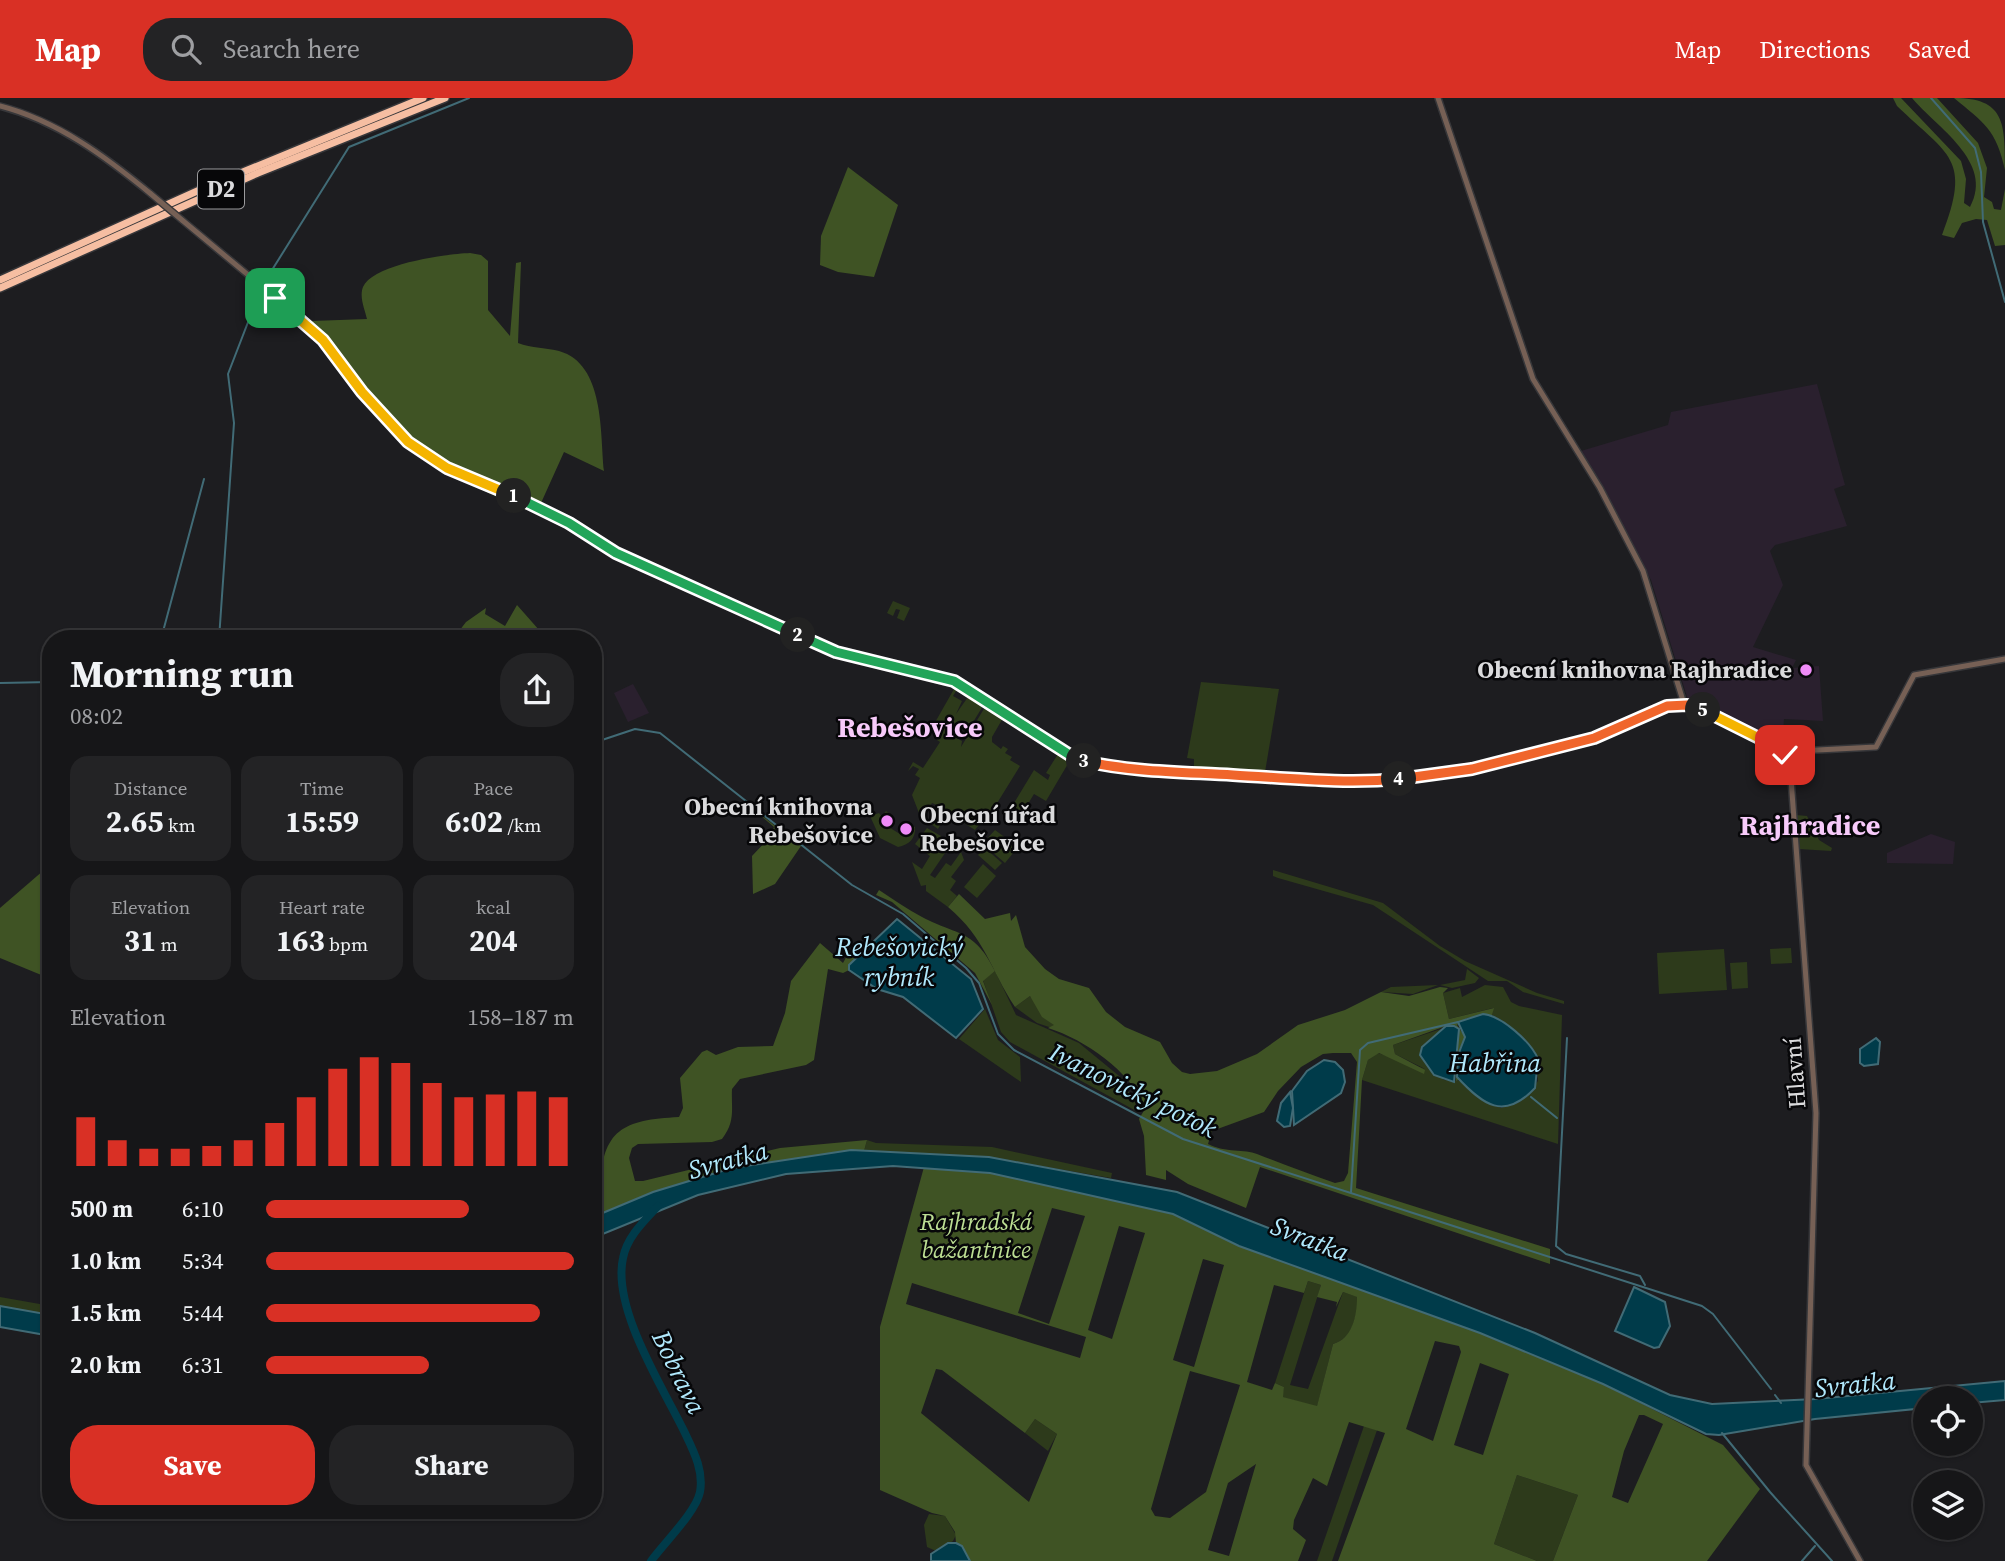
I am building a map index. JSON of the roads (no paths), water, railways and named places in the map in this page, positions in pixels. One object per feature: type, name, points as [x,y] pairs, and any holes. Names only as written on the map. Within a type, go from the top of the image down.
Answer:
[{"type":"highway","name":"D2","points":[[0,280],[217,183],[423,98]]},
{"type":"highway","name":"D2","points":[[0,288],[258,173],[445,98]]},
{"type":"street","points":[[1438,98],[1527,364],[1544,401],[1600,488],[1643,570],[1684,705]]},
{"type":"street","points":[[0,106],[64,131],[111,161],[307,324],[408,442],[447,468],[531,503],[616,553],[836,652],[954,681],[1076,759],[1165,771],[1373,781],[1472,769],[1603,735],[1654,710],[1684,705],[1699,708],[1777,747],[1785,755],[1798,751],[1876,747],[1914,676],[2005,659]]},
{"type":"street","name":"Hlavní","points":[[1785,755],[1791,779],[1816,1113],[1806,1465],[1810,1477],[1860,1561]]},
{"type":"water","name":"Rebešovický rybník","points":[[897,919],[971,979],[983,1009],[956,1038],[903,997],[877,989],[849,970],[849,965]]},
{"type":"water","name":"Habřina","points":[[1483,1014],[1499,1019],[1515,1031],[1538,1059],[1535,1088],[1513,1104],[1494,1105],[1485,1101],[1457,1077],[1458,1055],[1465,1037],[1458,1022]]},
{"type":"water","points":[[1446,1026],[1459,1029],[1454,1082],[1434,1075],[1420,1055],[1422,1047]]},
{"type":"water","points":[[1876,1038],[1880,1042],[1878,1064],[1864,1066],[1860,1063],[1860,1049]]},
{"type":"water","points":[[1324,1060],[1335,1062],[1343,1070],[1345,1082],[1341,1093],[1294,1125],[1292,1091],[1307,1071]]},
{"type":"water","points":[[1290,1092],[1293,1108],[1290,1126],[1284,1127],[1277,1121],[1281,1103]]},
{"type":"water","points":[[851,1150],[989,1157],[1177,1192],[1535,1333],[1670,1395],[1712,1404],[1816,1399],[1913,1390],[1913,1409],[1815,1419],[1719,1435],[1706,1434],[1603,1384],[1480,1333],[1239,1246],[1173,1214],[990,1173],[893,1166],[786,1174],[698,1195],[602,1234],[602,1213],[653,1192],[732,1168]]},
{"type":"water","points":[[1634,1287],[1665,1302],[1670,1326],[1659,1347],[1654,1348],[1615,1331]]},
{"type":"water","points":[[0,1306],[42,1313],[42,1334],[0,1327]]},
{"type":"water","points":[[2005,1381],[2005,1400],[1983,1402],[1983,1386],[1952,1386]]},
{"type":"water","points":[[948,1543],[962,1546],[970,1561],[931,1561],[931,1554]]},
{"type":"waterway","points":[[220,630],[234,423],[228,374],[262,286],[349,147],[469,98]]},
{"type":"waterway","points":[[1931,98],[1975,148],[1981,172],[1983,222],[2005,302]]},
{"type":"waterway","points":[[163,630],[204,479]]},
{"type":"waterway","name":"Ivanovický potok","points":[[0,683],[42,682]]},
{"type":"waterway","name":"Ivanovický potok","points":[[602,740],[635,729],[660,733],[852,885],[903,914],[966,968],[979,983],[998,1034],[1014,1050],[1183,1139],[1702,1306],[1713,1314],[1771,1389]]},
{"type":"waterway","points":[[1351,1192],[1360,1050],[1368,1043],[1458,1022]]},
{"type":"waterway","points":[[1567,1038],[1556,1246],[1566,1254],[1640,1276],[1645,1285]]},
{"type":"waterway","points":[[1531,1097],[1557,1118]]},
{"type":"waterway","name":"Bobrava","points":[[651,1561],[692,1509],[701,1484],[694,1453],[641,1346],[625,1300],[622,1278],[625,1250],[637,1230],[658,1206]]},
{"type":"waterway","name":"Ivanovický potok","points":[[1775,1395],[1781,1403]]},
{"type":"waterway","points":[[1722,1433],[1832,1561]]},
{"type":"waterway","points":[[1802,1561],[1815,1546]]},
{"type":"place","name":"Obecní knihovna Rajhradice","points":[[1806,670]]},
{"type":"place","name":"Obecní knihovna Rebešovice","points":[[887,821]]},
{"type":"place","name":"Obecní úřad Rebešovice","points":[[906,829]]},
{"type":"district","name":"Rebešovice","points":[[910,727]]},
{"type":"district","name":"Rajhradice","points":[[1810,825]]},
{"type":"water label","name":"Svratka","points":[[728,1160]]},
{"type":"water label","name":"Svratka","points":[[1310,1239]]},
{"type":"water label","name":"Svratka","points":[[1855,1384]]},
{"type":"park label","name":"Rajhradská bažantnice","points":[[976,1236]]}]
